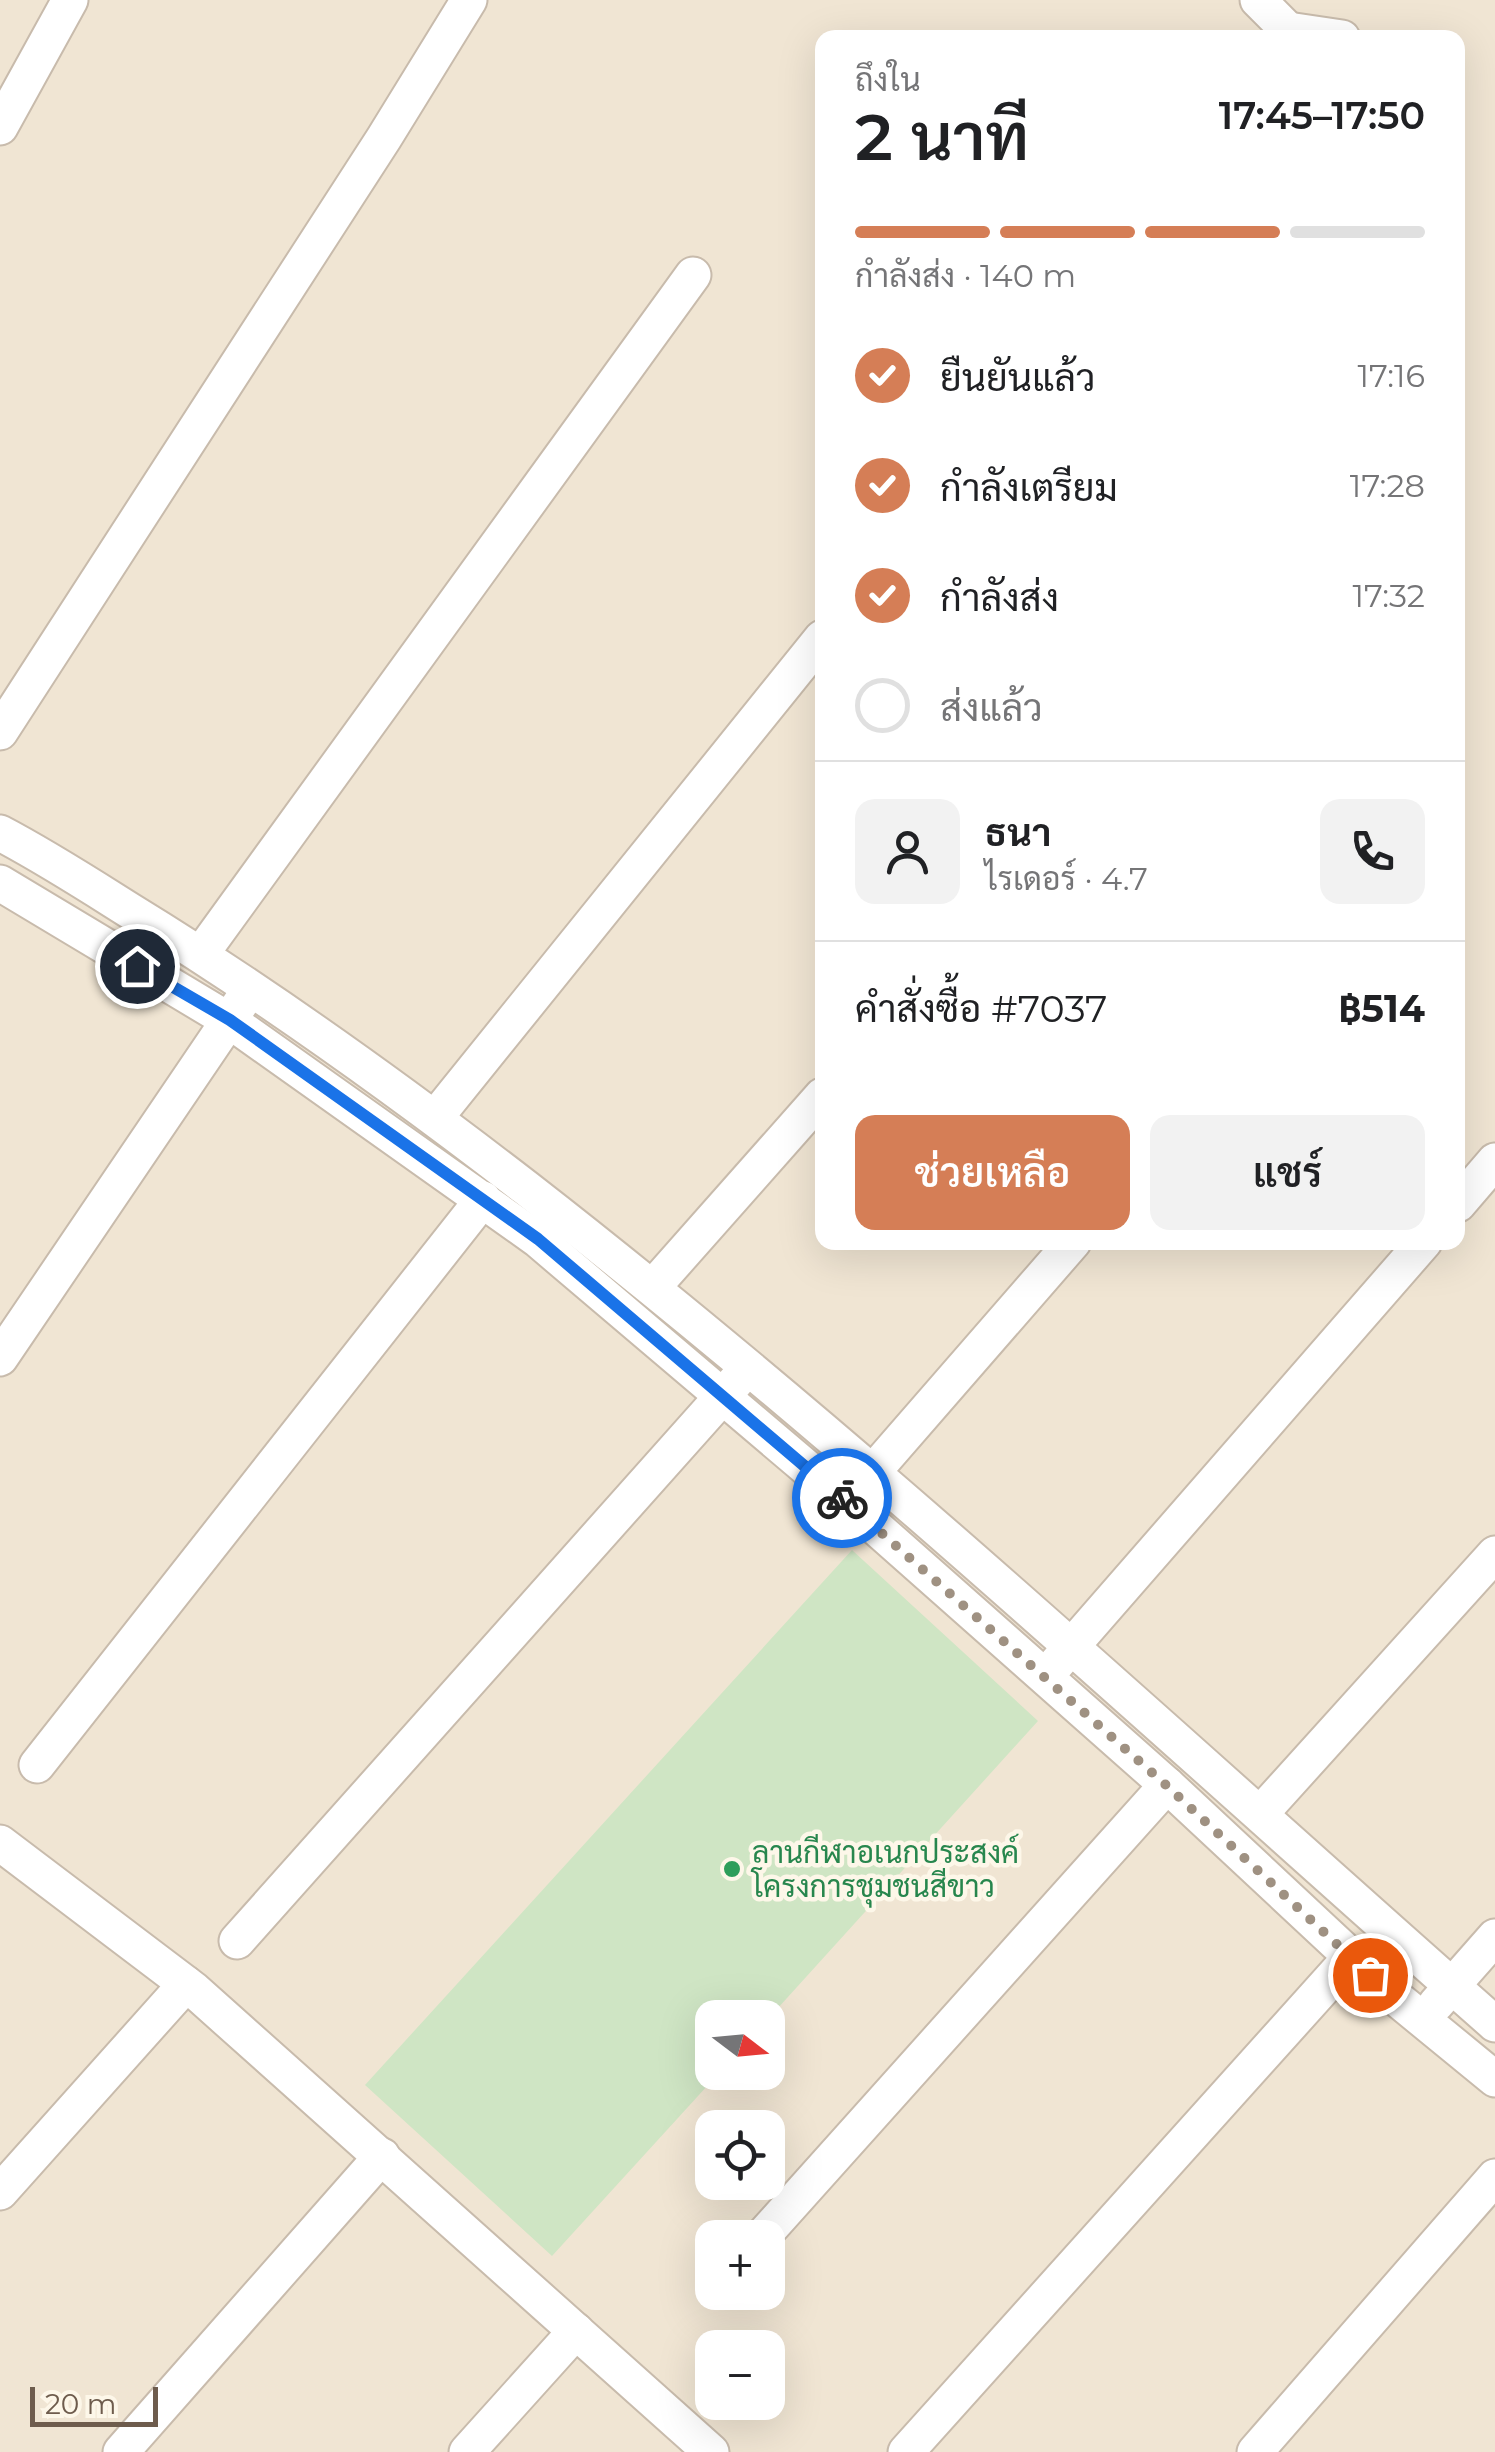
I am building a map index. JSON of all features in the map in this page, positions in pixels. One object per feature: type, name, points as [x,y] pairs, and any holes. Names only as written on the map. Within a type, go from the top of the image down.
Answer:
[{"type":"street","points":[[0,127],[70,0]]},
{"type":"street","points":[[0,732],[469,0]]},
{"type":"street","points":[[1258,0],[1283,30]]},
{"type":"street","points":[[202,954],[693,275]]},
{"type":"street","points":[[435,1118],[815,647]]},
{"type":"street","points":[[0,834],[202,954],[435,1118],[653,1287],[1072,1646],[1495,2024]]},
{"type":"street","points":[[0,883],[230,1020],[538,1239],[854,1508],[1166,1785],[1351,1957],[1495,2079]]},
{"type":"street","points":[[0,1358],[251,988]]},
{"type":"street","points":[[653,1287],[815,1104]]},
{"type":"street","points":[[1465,1196],[1495,1161]]},
{"type":"street","points":[[37,1765],[483,1199]]},
{"type":"street","points":[[872,1472],[1066,1250]]},
{"type":"street","points":[[1043,1679],[1417,1250]]},
{"type":"street","points":[[237,1941],[748,1367]]},
{"type":"street","points":[[1261,1813],[1495,1554]]},
{"type":"street","points":[[777,2220],[1166,1785]]},
{"type":"street","points":[[0,1843],[186,1984],[711,2452]]},
{"type":"street","points":[[1422,2020],[1495,1937]]},
{"type":"street","points":[[906,2452],[1351,1957]]},
{"type":"street","points":[[0,2192],[186,1984]]},
{"type":"street","points":[[121,2452],[382,2156]]},
{"type":"street","points":[[1255,2452],[1495,2177]]},
{"type":"street","points":[[467,2452],[576,2331]]},
{"type":"shaded area","points":[[0,0],[1495,0],[1495,2452],[0,2452]]},
{"type":"green space","name":"ลานกีฬาอเนกประสงค์ โครงการชุมชนสีขาว","points":[[852,1550],[1038,1721],[785,2000],[695,2000],[695,2090],[703,2090],[552,2256],[365,2085]]},
{"type":"way so far","points":[[842,1498],[1166,1785],[1370,1975]]},
{"type":"place","name":"ลานกีฬาอเนกประสงค์ โครงการชุมชนสีขาว","points":[[732,1869]]},
{"type":"route","points":[[137,966],[230,1020],[538,1239],[842,1498]]}]
